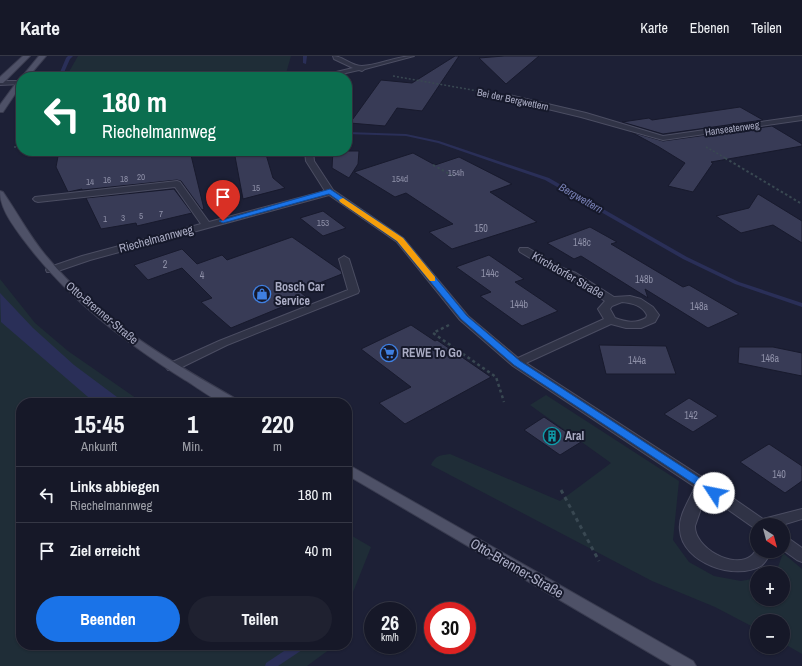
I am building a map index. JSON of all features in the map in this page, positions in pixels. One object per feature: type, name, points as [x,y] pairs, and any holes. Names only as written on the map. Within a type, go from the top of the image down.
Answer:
[{"type":"main road","points":[[0,82],[27,56]]},
{"type":"main road","points":[[29,72],[43,56]]},
{"type":"main road","points":[[0,110],[16,88]]},
{"type":"main road","name":"Otto-Brenner-Straße","points":[[0,194],[25,236],[51,270],[107,319],[172,367],[225,398]]},
{"type":"main road","name":"Otto-Brenner-Straße","points":[[352,472],[686,666]]},
{"type":"street","points":[[336,56],[336,58],[362,69]]},
{"type":"street","points":[[345,72],[411,56]]},
{"type":"street","points":[[0,82],[16,82]]},
{"type":"street","name":"Bei der Bergwettern","points":[[509,97],[583,115],[663,138]]},
{"type":"street","name":"Hanseatenweg","points":[[663,138],[802,118]]},
{"type":"street","points":[[310,156],[310,161],[330,192],[400,240],[464,318],[517,363],[751,518]]},
{"type":"street","points":[[38,199],[177,184],[207,225]]},
{"type":"street","name":"Riechelmannweg","points":[[51,270],[86,258],[330,192]]},
{"type":"street","name":"Kirchdorfer Straße","points":[[524,250],[556,269],[572,275],[612,301]]},
{"type":"street","points":[[172,367],[223,343],[354,291],[344,259]]},
{"type":"street","name":"Kirchdorfer Straße","points":[[625,299],[646,305],[651,310],[653,315],[651,320],[638,326],[629,326],[611,320],[606,315],[604,310],[607,304],[612,301],[625,299]]},
{"type":"street","points":[[517,363],[611,320]]},
{"type":"street","points":[[703,485],[688,521],[687,531],[690,540],[698,549],[718,562],[728,566],[744,566],[756,563],[759,558]]},
{"type":"street","points":[[787,518],[802,514]]},
{"type":"street","points":[[790,547],[802,556]]},
{"type":"path","name":"Bei der Bergwettern","points":[[362,69],[509,97]]},
{"type":"path","points":[[686,134],[802,204]]},
{"type":"path","points":[[433,165],[455,177]]},
{"type":"path","points":[[464,318],[433,333],[496,378],[504,402]]},
{"type":"path","points":[[561,490],[599,561]]},
{"type":"shaded area","points":[[78,56],[291,56],[286,72],[69,72]]},
{"type":"shaded area","points":[[0,279],[35,323],[68,351],[136,398],[16,398],[16,650],[329,650],[307,666],[0,666]]},
{"type":"shaded area","points":[[546,395],[679,481],[673,540],[689,562],[714,576],[741,581],[750,579],[750,606],[790,606],[790,566],[778,566],[781,558],[789,558],[802,569],[802,654],[790,647],[790,614],[750,614],[750,625],[715,607],[652,581],[431,465],[438,456],[450,454],[560,501],[611,463],[530,405]]},
{"type":"shaded area","points":[[352,536],[371,547],[352,594]]},
{"type":"water","points":[[0,293],[33,328],[74,365],[118,398],[89,398],[1,322]]},
{"type":"building","points":[[455,56],[459,56],[422,111],[397,108],[385,126],[352,123],[352,120],[381,80],[412,83]]},
{"type":"building","points":[[539,56],[506,84],[479,58]]},
{"type":"building","points":[[740,107],[763,120],[663,134],[622,122],[649,118],[652,120]]},
{"type":"building","points":[[772,126],[802,144],[802,146],[711,162],[713,163],[693,192],[668,186],[685,163],[631,132],[663,141]]},
{"type":"building","points":[[352,151],[359,151],[358,164],[349,178],[332,168],[333,156],[352,156]]},
{"type":"building","points":[[413,153],[435,165],[459,157],[512,184],[490,192],[537,222],[452,249],[429,232],[453,224],[406,193],[395,197],[354,172]]},
{"type":"building","points":[[58,156],[191,156],[204,209],[202,210],[181,181],[177,180],[82,189],[68,192],[56,167]]},
{"type":"building","points":[[235,156],[266,156],[273,178],[285,188],[243,199]]},
{"type":"building","points":[[174,189],[192,213],[137,226],[136,223],[101,229],[86,198]]},
{"type":"building","points":[[758,194],[802,221],[802,243],[773,225],[741,233],[716,216],[749,208]]},
{"type":"building","points":[[323,211],[346,228],[323,236],[300,218]]},
{"type":"building","points":[[590,227],[617,242],[611,244],[683,287],[689,285],[739,314],[708,328],[645,289],[648,298],[581,256],[574,259],[547,243]]},
{"type":"building","points":[[292,237],[341,271],[342,274],[299,291],[306,297],[231,328],[201,302],[212,298],[182,268],[148,280],[134,265],[182,249],[197,264],[222,255],[227,260]]},
{"type":"building","points":[[489,255],[524,279],[515,282],[558,311],[522,326],[480,296],[491,292],[456,267]]},
{"type":"building","points":[[411,325],[435,341],[437,340],[491,377],[405,424],[379,403],[411,387],[361,349]]},
{"type":"building","points":[[599,345],[666,346],[676,374],[606,374]]},
{"type":"building","points":[[739,347],[773,347],[802,353],[802,376],[738,363]]},
{"type":"building","points":[[689,398],[718,416],[693,432],[664,414]]},
{"type":"building","name":"Aral","points":[[544,417],[581,442],[560,455],[524,430]]},
{"type":"building","points":[[769,444],[802,466],[802,481],[785,493],[740,462]]},
{"type":"waterway","points":[[62,72],[68,58],[71,56]]},
{"type":"waterway","points":[[305,56],[305,63]]},
{"type":"waterway","name":"Bergwettern","points":[[352,133],[406,135],[439,142],[547,179],[685,258],[737,283],[802,305]]},
{"type":"waterway","points":[[270,666],[294,650]]},
{"type":"slow traffic","points":[[343,200],[400,240],[432,279]]},
{"type":"place","name":"Bosch Car Service","points":[[262,294]]},
{"type":"place","name":"REWE To Go","points":[[389,353]]},
{"type":"place","name":"Aral","points":[[552,436]]},
{"type":"route","points":[[223,221],[330,192],[400,240],[464,318],[517,363],[714,493]]}]
